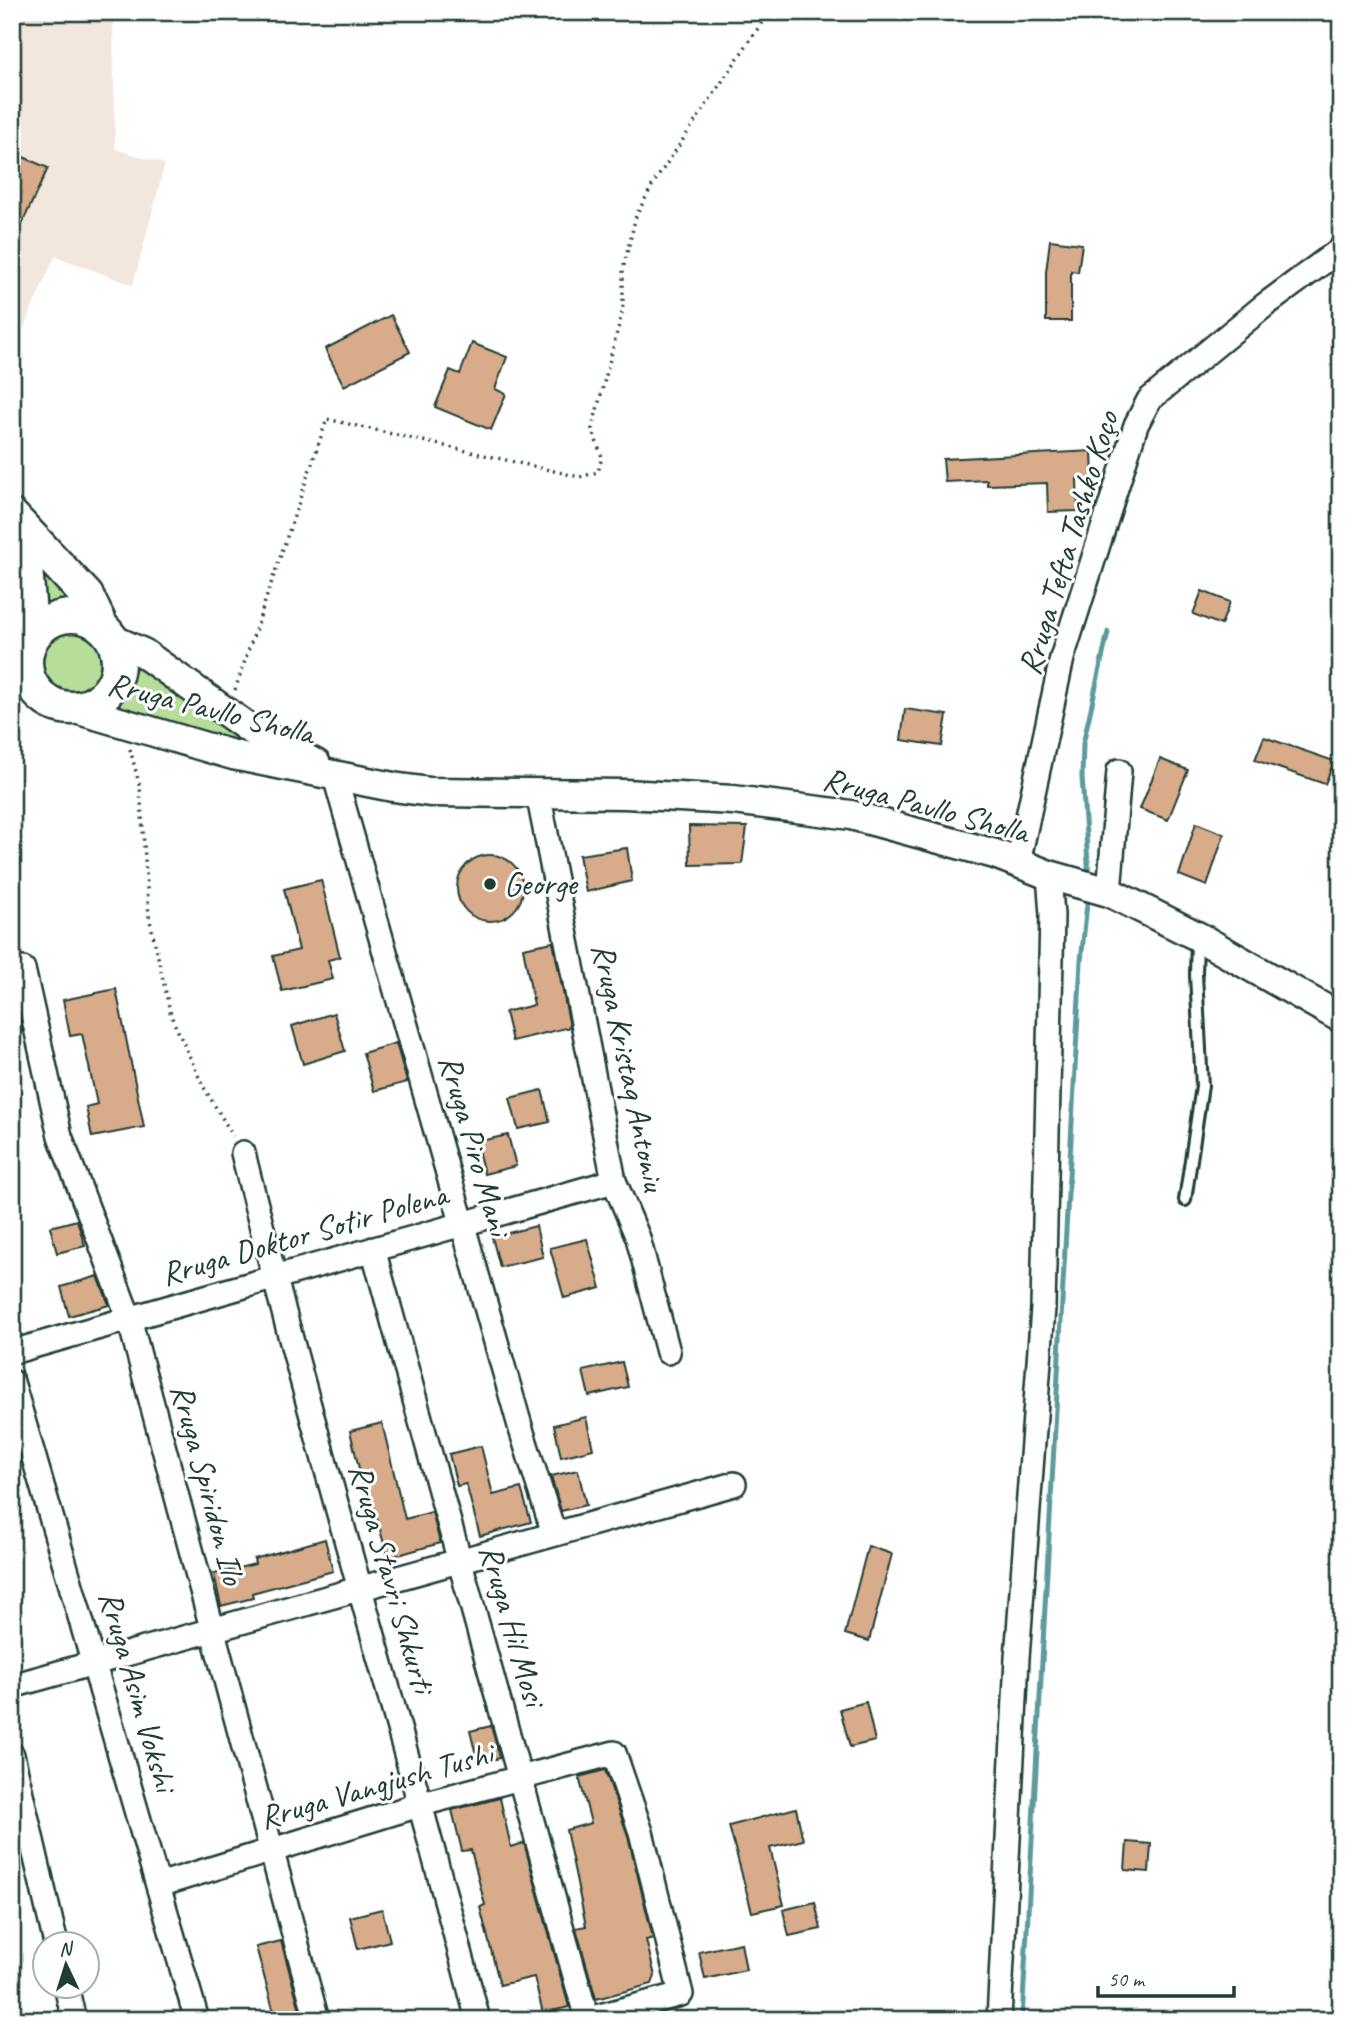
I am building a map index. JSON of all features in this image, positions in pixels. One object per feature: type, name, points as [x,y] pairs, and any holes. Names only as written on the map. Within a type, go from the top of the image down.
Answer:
[{"type":"main road","points":[[12,706],[91,704],[107,693],[116,677],[118,657],[87,596],[18,523]]},
{"type":"main road","points":[[18,523],[23,658],[35,690],[60,705]]},
{"type":"main road","points":[[23,658],[46,624],[64,617],[84,618],[107,633]]},
{"type":"street","name":"Rruga Tefta Tashko Koço","points":[[1018,863],[1062,658],[1136,425],[1149,400],[1265,305],[1341,249]]},
{"type":"street","name":"Rruga Pavllo Sholla","points":[[107,633],[143,653],[227,714],[334,773]]},
{"type":"street","name":"Rruga Pavllo Sholla","points":[[60,705],[233,755],[430,792],[733,800],[851,815],[995,854],[1060,879],[1109,892],[1197,936],[1341,1018]]},
{"type":"street","points":[[1109,892],[1119,771]]},
{"type":"street","name":"Rruga Piro Mani","points":[[334,773],[554,1534]]},
{"type":"street","name":"Rruga Kristaq Antoniu","points":[[538,793],[614,1181],[638,1238],[668,1352]]},
{"type":"street","points":[[999,2020],[1017,1658],[1043,1308],[1052,915],[1060,879]]},
{"type":"street","name":"Rruga Spiridon Ilo","points":[[23,969],[60,1136],[129,1318],[317,2020]]},
{"type":"street","name":"Rruga Stavri Shkurti","points":[[243,1153],[274,1277],[359,1589],[422,1804],[478,2020]]},
{"type":"street","name":"Rruga Doktor Sotir Polena","points":[[12,1352],[614,1181]]},
{"type":"street","name":"Rruga Hil Mosi","points":[[373,1249],[586,2019]]},
{"type":"street","name":"Rruga Asim Vokshi","points":[[12,1382],[197,2020]]},
{"type":"street","points":[[12,1686],[734,1484]]},
{"type":"street","name":"Rruga Vangjush Tushi","points":[[159,1885],[422,1804],[614,1753],[641,1832],[681,1994],[586,2019]]},
{"type":"street","points":[[12,1755],[53,1930]]},
{"type":"street","points":[[69,2000],[74,2020]]},
{"type":"lane","points":[[1185,1200],[1202,1086],[1196,975],[1197,936]]},
{"type":"path","points":[[227,714],[327,419],[580,477],[598,472],[602,457],[592,429],[623,309],[623,269],[636,216],[653,184],[769,12]]},
{"type":"path","points":[[124,724],[140,787],[149,916],[171,1016],[203,1086],[243,1153]]},
{"type":"path","points":[[12,926],[23,969]]},
{"type":"shaded area","points":[[12,12],[113,15],[115,149],[165,164],[133,285],[55,256],[12,354]]},
{"type":"green space","points":[[34,553],[77,606],[55,611],[40,621]]},
{"type":"green space","points":[[74,630],[87,633],[97,640],[104,650],[107,663],[104,676],[97,686],[87,693],[74,696],[61,693],[51,686],[44,676],[41,663],[44,650],[51,640],[61,633]]},
{"type":"green space","points":[[125,657],[249,745],[109,709],[124,686]]},
{"type":"building","points":[[12,152],[48,168],[12,245]]},
{"type":"building","points":[[1050,240],[1082,244],[1078,272],[1071,271],[1071,321],[1046,321],[1046,272]]},
{"type":"building","points":[[391,315],[410,352],[344,386],[325,349]]},
{"type":"building","points":[[472,343],[507,357],[495,389],[506,394],[491,430],[435,407],[450,370],[460,374]]},
{"type":"building","points":[[1092,451],[1093,479],[1077,479],[1078,511],[1048,512],[1047,483],[987,485],[987,480],[945,482],[943,459]]},
{"type":"building","points":[[1202,591],[1230,602],[1221,625],[1193,614]]},
{"type":"building","points":[[905,709],[947,715],[942,746],[901,740]]},
{"type":"building","points":[[1264,737],[1334,761],[1325,784],[1255,760]]},
{"type":"building","points":[[1160,759],[1188,770],[1168,820],[1140,809]]},
{"type":"building","points":[[1196,823],[1224,834],[1207,886],[1179,875]]},
{"type":"building","points":[[689,826],[747,827],[742,864],[690,865]]},
{"type":"building","points":[[627,848],[632,881],[586,892],[579,855]]},
{"type":"building","name":"George","points":[[490,855],[513,865],[523,888],[513,911],[490,921],[467,911],[457,888],[467,865]]},
{"type":"building","points":[[321,880],[340,957],[328,960],[333,979],[282,991],[273,956],[299,950],[284,889]]},
{"type":"building","points":[[553,942],[570,1027],[512,1041],[505,1012],[534,1005],[523,948]]},
{"type":"building","points":[[12,987],[23,1032],[12,1034]]},
{"type":"building","points":[[116,989],[144,1127],[92,1137],[86,1107],[97,1104],[82,1034],[70,1036],[63,1000]]},
{"type":"building","points":[[334,1013],[345,1051],[303,1064],[292,1026]]},
{"type":"building","points":[[396,1043],[407,1082],[374,1091],[363,1053]]},
{"type":"building","points":[[542,1090],[550,1122],[518,1129],[510,1098]]},
{"type":"building","points":[[508,1135],[516,1166],[484,1174],[476,1142]]},
{"type":"building","points":[[77,1220],[85,1246],[57,1253],[50,1227]]},
{"type":"building","points":[[536,1226],[543,1257],[500,1267],[492,1237]]},
{"type":"building","points":[[587,1239],[601,1288],[564,1298],[550,1248]]},
{"type":"building","points":[[98,1276],[109,1305],[69,1316],[61,1287]]},
{"type":"building","points":[[622,1362],[628,1387],[589,1396],[583,1371]]},
{"type":"building","points":[[586,1417],[593,1449],[561,1457],[554,1425]]},
{"type":"building","points":[[382,1423],[405,1519],[432,1512],[440,1543],[388,1558],[373,1505],[368,1506],[350,1431]]},
{"type":"building","points":[[481,1446],[493,1495],[521,1488],[531,1522],[480,1536],[466,1484],[457,1486],[449,1454]]},
{"type":"building","points":[[578,1470],[586,1505],[561,1511],[551,1476]]},
{"type":"building","points":[[325,1539],[333,1571],[252,1593],[253,1598],[221,1606],[214,1574],[255,1564],[254,1559]]},
{"type":"building","points":[[868,1546],[892,1554],[869,1641],[845,1634]]},
{"type":"building","points":[[866,1702],[875,1741],[850,1747],[840,1709]]},
{"type":"building","points":[[491,1726],[500,1758],[478,1763],[470,1731]]},
{"type":"building","points":[[605,1770],[628,1836],[653,1938],[646,1940],[655,1976],[652,1984],[596,1999],[576,1928],[586,1926],[566,1830],[591,1823],[579,1777]]},
{"type":"building","points":[[500,1798],[511,1847],[524,1843],[569,2007],[543,2013],[534,1977],[500,1985],[480,1907],[485,1905],[471,1850],[462,1851],[452,1810]]},
{"type":"building","points":[[796,1808],[803,1840],[770,1848],[784,1905],[752,1912],[729,1826]]},
{"type":"building","points":[[1127,1842],[1151,1844],[1149,1872],[1125,1870]]},
{"type":"building","points":[[815,1902],[821,1929],[789,1936],[783,1910]]},
{"type":"building","points":[[382,1909],[390,1941],[358,1949],[350,1917]]},
{"type":"building","points":[[281,1941],[300,2010],[275,2016],[256,1947]]},
{"type":"building","points":[[741,1943],[746,1970],[705,1979],[699,1952]]},
{"type":"waterway","points":[[1089,878],[1082,777],[1083,744],[1108,632]]},
{"type":"waterway","points":[[1022,2020],[1081,961],[1088,894]]},
{"type":"place","name":"George","points":[[490,884]]}]
